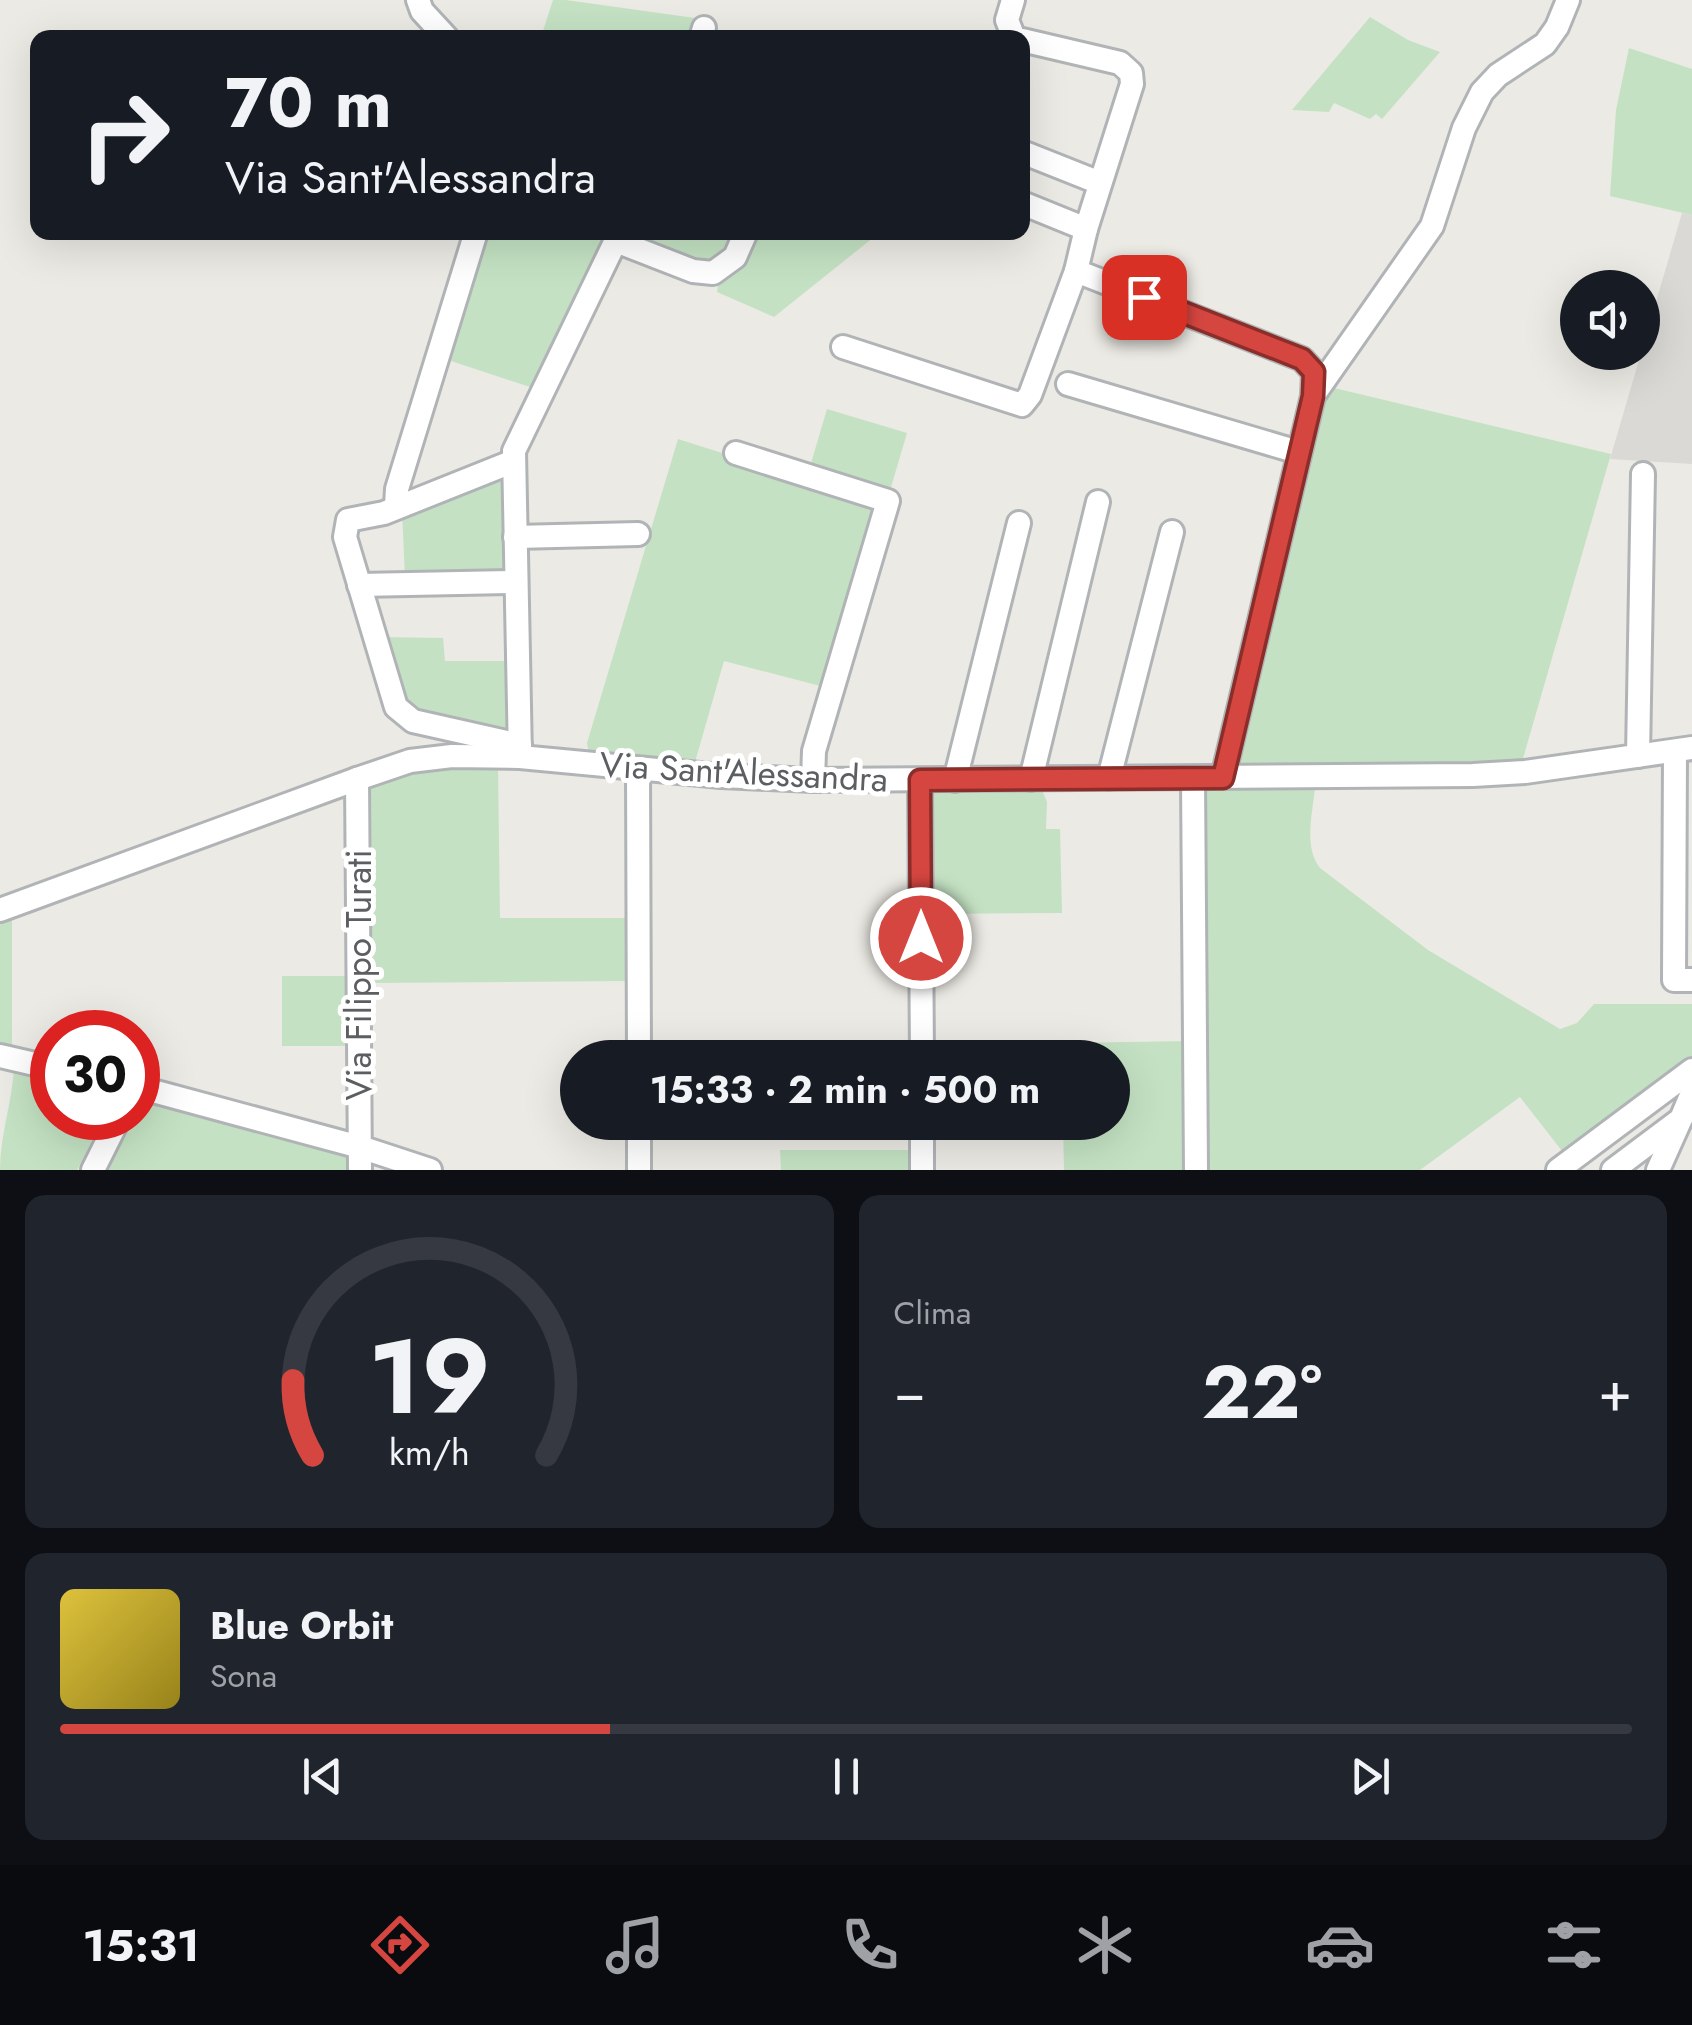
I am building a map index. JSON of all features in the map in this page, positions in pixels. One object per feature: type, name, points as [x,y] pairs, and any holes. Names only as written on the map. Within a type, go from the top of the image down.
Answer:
[{"type":"street","points":[[418,0],[422,11],[439,30]]},
{"type":"street","points":[[1011,30],[1008,20],[1014,0]]},
{"type":"street","points":[[1313,396],[1432,226],[1464,128],[1482,92],[1498,74],[1545,44],[1568,0]]},
{"type":"street","points":[[843,346],[1022,405],[1030,395],[1076,270],[1132,84],[1131,73],[1120,64],[1030,42]]},
{"type":"street","points":[[1030,155],[1100,184]]},
{"type":"street","points":[[1030,205],[1086,229]]},
{"type":"street","points":[[396,506],[396,489],[474,240]]},
{"type":"street","points":[[514,461],[384,513],[348,520],[345,538],[396,707],[402,715],[413,722],[520,751],[514,461],[517,440],[617,240]]},
{"type":"street","points":[[625,240],[693,271],[713,273],[736,257],[743,240]]},
{"type":"street","points":[[1076,270],[1302,359],[1314,372],[1313,396],[1223,778]]},
{"type":"street","points":[[1068,384],[1298,452]]},
{"type":"street","points":[[736,453],[888,501],[814,750],[813,780]]},
{"type":"street","points":[[1638,756],[1644,474]]},
{"type":"street","points":[[1031,779],[1098,502]]},
{"type":"street","points":[[956,780],[1019,524]]},
{"type":"street","points":[[1108,778],[1172,532]]},
{"type":"street","points":[[516,537],[638,534]]},
{"type":"street","points":[[359,585],[516,582]]},
{"type":"street","points":[[1684,749],[1674,980],[1692,980]]},
{"type":"street","name":"Via Sant'Alessandra","points":[[0,910],[357,779],[452,756],[520,751],[638,769],[813,780],[956,780],[1472,775],[1524,772],[1684,749]]},
{"type":"street","points":[[638,769],[639,1040]]},
{"type":"street","points":[[1192,778],[1196,1170]]},
{"type":"street","name":"Via Filippo Turati","points":[[357,779],[360,1159]]},
{"type":"street","points":[[920,780],[922,1040]]},
{"type":"street","points":[[0,1056],[30,1063]]},
{"type":"street","points":[[1570,1166],[1692,1070]]},
{"type":"street","points":[[1658,1170],[1686,1122],[1692,1093]]},
{"type":"street","points":[[160,1094],[360,1159],[430,1170]]},
{"type":"street","points":[[1614,1170],[1686,1122]]},
{"type":"street","points":[[93,1170],[108,1140]]},
{"type":"street","points":[[639,1140],[639,1170]]},
{"type":"street","points":[[922,1140],[922,1170]]},
{"type":"shaded area","points":[[1682,213],[1692,215],[1692,464],[1610,459],[1636,370],[1660,370],[1660,288]]},
{"type":"green space","points":[[553,0],[695,18],[691,30],[543,30]]},
{"type":"green space","points":[[1370,17],[1408,40],[1440,52],[1382,119],[1376,114],[1370,119],[1334,103],[1329,112],[1292,110]]},
{"type":"green space","points":[[1629,48],[1692,69],[1692,215],[1610,196],[1616,110]]},
{"type":"green space","points":[[478,240],[610,240],[590,273],[584,275],[582,290],[533,388],[433,355]]},
{"type":"green space","points":[[630,240],[734,240],[714,266]]},
{"type":"green space","points":[[750,240],[870,240],[774,317],[717,292],[718,285],[737,269]]},
{"type":"green space","points":[[1330,387],[1611,454],[1522,762],[1235,766],[1317,410]]},
{"type":"green space","points":[[827,409],[907,433],[889,494],[809,470]]},
{"type":"green space","points":[[678,439],[877,502],[828,688],[724,661],[695,762],[589,754],[587,743]]},
{"type":"green space","points":[[498,477],[506,484],[508,576],[405,578],[402,511]]},
{"type":"green space","points":[[380,637],[443,638],[445,661],[510,661],[512,739],[405,708]]},
{"type":"green space","points":[[441,765],[498,765],[500,918],[626,918],[627,981],[372,983],[371,785],[375,780]]},
{"type":"green space","points":[[1040,785],[1047,802],[1046,829],[1060,829],[1062,913],[935,914],[933,786]]},
{"type":"green space","points":[[1205,785],[1315,787],[1310,840],[1320,868],[1428,950],[1560,1029],[1577,1023],[1594,1004],[1692,1004],[1692,1058],[1562,1151],[1520,1097],[1420,1170],[1203,1170],[1200,794]]},
{"type":"green space","points":[[12,914],[12,1047],[0,1044],[0,919]]},
{"type":"green space","points":[[282,976],[346,976],[346,1046],[282,1046]]},
{"type":"green space","points":[[1190,1041],[1190,1170],[1064,1170],[1063,1140],[1130,1140],[1130,1042]]},
{"type":"green space","points":[[14,1068],[30,1072],[30,1140],[93,1140],[77,1170],[0,1170]]},
{"type":"green space","points":[[160,1101],[353,1157],[349,1170],[105,1170],[121,1140],[160,1140]]},
{"type":"green space","points":[[780,1150],[910,1150],[910,1170],[781,1170]]},
{"type":"route","points":[[921,938],[920,780],[1223,778],[1313,396],[1314,372],[1302,359],[1144,297]]}]
